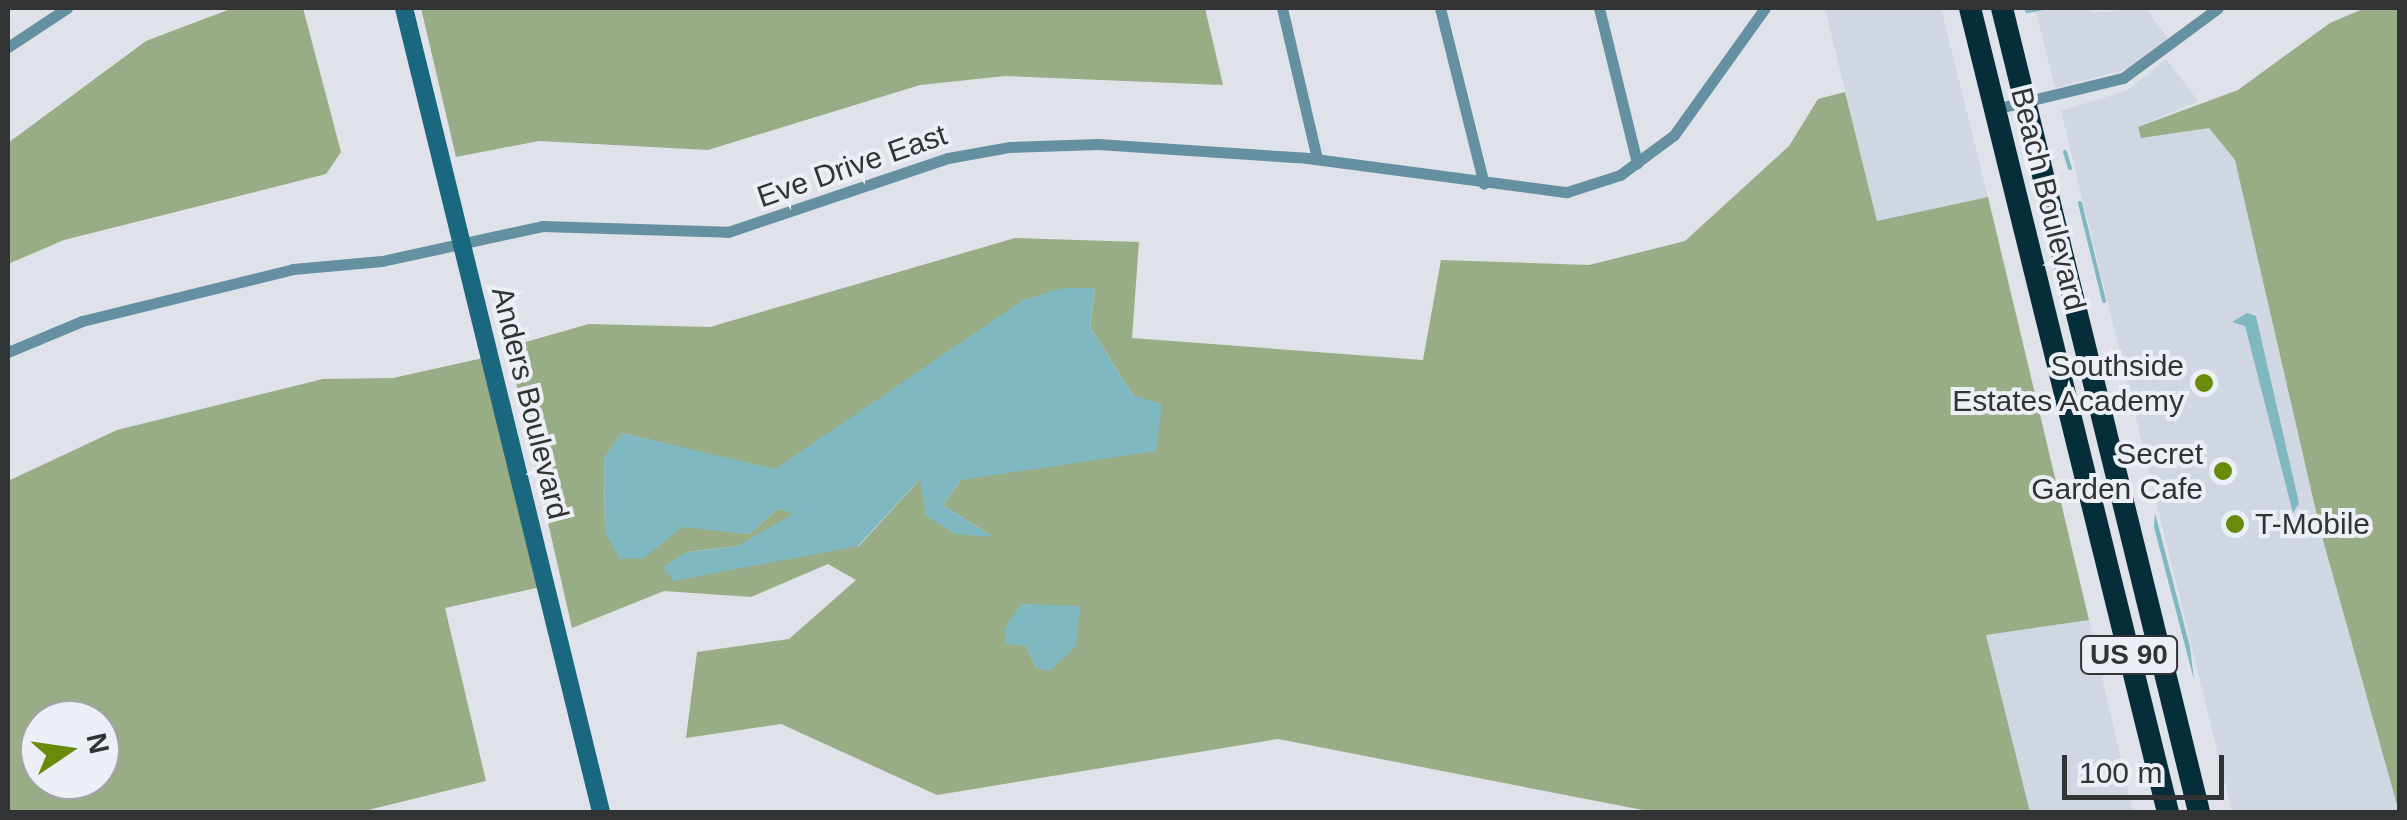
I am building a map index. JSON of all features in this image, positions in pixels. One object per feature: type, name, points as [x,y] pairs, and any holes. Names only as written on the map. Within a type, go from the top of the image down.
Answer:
[{"type":"highway","name":"Beach Boulevard","points":[[1970,8],[2168,812]]},
{"type":"highway","name":"US 90","points":[[2002,8],[2198,812]]},
{"type":"street","points":[[8,48],[67,8]]},
{"type":"street","name":"Anders Boulevard","points":[[404,8],[601,812]]},
{"type":"street","points":[[1282,8],[1317,159]]},
{"type":"street","points":[[1440,8],[1484,184]]},
{"type":"street","points":[[1599,8],[1637,163]]},
{"type":"street","points":[[1995,109],[2123,78],[2218,8]]},
{"type":"street","name":"Eve Drive East","points":[[8,352],[82,322],[314,265],[382,261],[570,224],[728,232],[948,158],[1010,147],[1098,144],[1317,159],[1567,192],[1602,184],[1637,163],[1685,122],[1760,10]]},
{"type":"street","points":[[2090,497],[2120,490]]},
{"type":"shaded area","points":[[1825,8],[1941,8],[1988,197],[1877,221]]},
{"type":"shaded area","points":[[2035,8],[2090,8],[2092,13],[2146,8],[2168,39],[2131,68],[2055,88]]},
{"type":"shaded area","points":[[2166,59],[2198,101],[2138,127],[2141,137],[2209,128],[2235,160],[2321,533],[2399,812],[2232,812],[2061,111],[2128,90]]},
{"type":"shaded area","points":[[2089,620],[2133,812],[2030,812],[1986,635]]},
{"type":"green space","points":[[233,8],[303,8],[341,152],[326,174],[64,240],[8,264],[8,143],[146,41]]},
{"type":"green space","points":[[421,8],[1205,8],[1223,85],[1005,76],[920,85],[708,150],[539,141],[456,157]]},
{"type":"green space","points":[[2365,8],[2400,8],[2399,812],[2321,533],[2235,160],[2209,128],[2141,138],[2138,127],[2238,90],[2330,23]]},
{"type":"green space","points":[[1845,92],[1877,221],[1988,197],[2089,620],[1986,635],[2030,812],[1653,812],[1278,739],[937,795],[781,724],[686,738],[697,652],[789,639],[856,580],[828,564],[751,597],[664,591],[572,628],[508,347],[589,324],[710,327],[1015,238],[1139,242],[1132,338],[1423,360],[1441,260],[1589,265],[1685,241],[1789,146],[1818,99]],"holes":[[[1095,288],[1090,327],[1133,395],[1038,464],[961,480],[943,505],[990,535],[926,516],[921,478],[859,546],[687,552],[738,546],[794,514],[779,508],[749,534],[682,526],[605,532],[604,458],[622,433],[775,470],[878,401]],[[1021,604],[1055,607],[1036,668],[1026,646]]]},
{"type":"green space","points":[[483,358],[541,587],[445,608],[486,781],[360,812],[8,812],[8,481],[117,430],[323,379],[393,378]]},
{"type":"water","points":[[1063,288],[1095,288],[1090,327],[1133,395],[1162,404],[1156,451],[961,480],[943,505],[993,537],[955,534],[926,516],[920,479],[858,546],[673,581],[663,567],[687,552],[738,546],[793,514],[779,508],[749,534],[682,527],[644,558],[620,559],[605,532],[604,457],[622,433],[775,469],[1023,300]]},
{"type":"water","points":[[2247,313],[2256,316],[2299,503],[2293,513],[2245,326],[2232,322]]},
{"type":"water","points":[[2155,513],[2190,647],[2194,680],[2154,527]]},
{"type":"water","points":[[1021,604],[1080,606],[1076,646],[1050,671],[1036,668],[1026,646],[1006,644],[1004,629]]},
{"type":"waterway","points":[[2027,11],[2044,8]]},
{"type":"waterway","points":[[2065,152],[2070,168]]},
{"type":"waterway","points":[[2080,203],[2104,301]]},
{"type":"place","name":"Southside Estates Academy","points":[[2204,383]]},
{"type":"place","name":"Secret Garden Cafe","points":[[2223,471]]},
{"type":"place","name":"T-Mobile","points":[[2235,524]]}]
